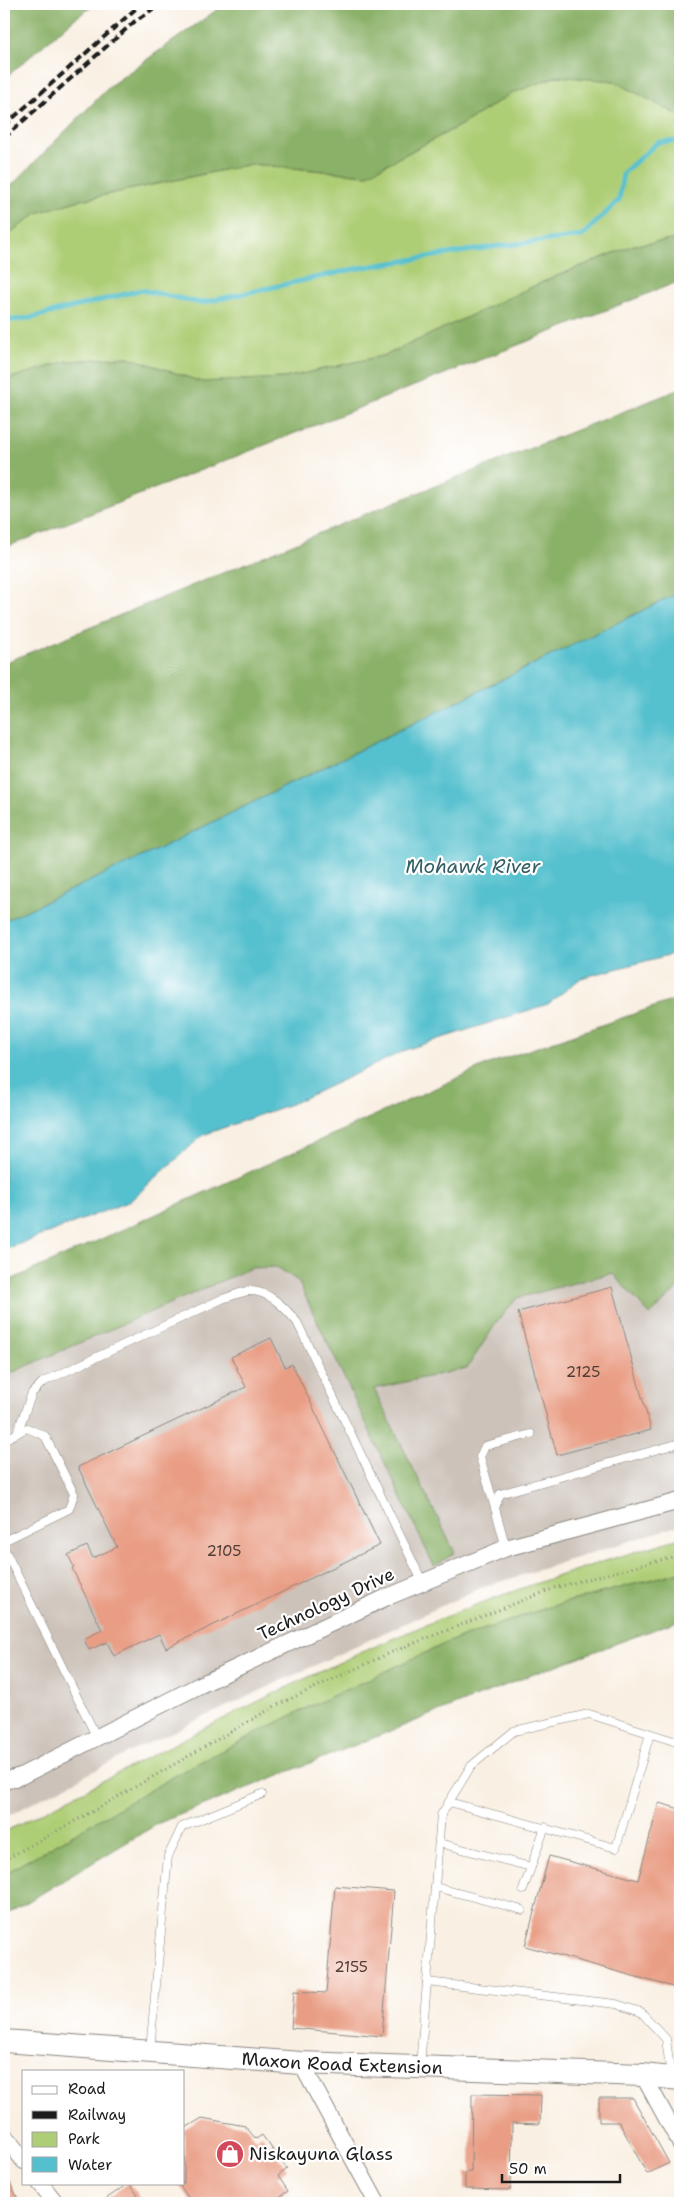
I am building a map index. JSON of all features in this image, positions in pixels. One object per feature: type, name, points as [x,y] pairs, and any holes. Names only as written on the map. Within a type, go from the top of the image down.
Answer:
[{"type":"street","name":"Technology Drive","points":[[4,1781],[21,1776],[200,1686],[423,1582],[506,1548],[680,1501]]},
{"type":"street","name":"Maxon Road Extension","points":[[4,2041],[301,2063],[643,2075],[676,2079]]},
{"type":"street","points":[[301,2063],[377,2203]]},
{"type":"street","points":[[643,2075],[680,2143]]},
{"type":"street","points":[[4,2135],[22,2158]]},
{"type":"street","points":[[41,2184],[56,2203]]},
{"type":"lane","points":[[17,1433],[32,1393],[43,1382],[222,1299],[248,1291],[260,1293],[282,1304],[297,1322],[423,1582]]},
{"type":"lane","points":[[4,1440],[27,1428],[45,1436],[74,1494],[69,1509],[4,1541]]},
{"type":"lane","points":[[506,1548],[480,1458],[485,1446],[531,1434]]},
{"type":"lane","points":[[495,1508],[500,1494],[680,1443]]},
{"type":"lane","points":[[4,1548],[96,1738]]},
{"type":"lane","points":[[420,2068],[441,1815],[470,1766],[514,1731],[589,1714],[680,1743]]},
{"type":"lane","points":[[449,1802],[616,1848],[650,1734]]},
{"type":"lane","points":[[149,2052],[168,1856],[182,1827],[262,1794]]},
{"type":"lane","points":[[523,1890],[544,1827]]},
{"type":"lane","points":[[439,1843],[531,1867]]},
{"type":"lane","points":[[435,1887],[522,1910]]},
{"type":"lane","points":[[427,1982],[616,2004],[641,2012],[666,2039],[676,2079]]},
{"type":"path","points":[[4,1860],[277,1705],[392,1652],[558,1587],[680,1556]]},
{"type":"shaded area","points":[[680,1194],[680,1525],[478,1589],[136,1749],[4,1818],[4,1354],[265,1250]]},
{"type":"green space","points":[[4,4],[96,4],[74,19],[4,79]]},
{"type":"green space","points":[[225,4],[680,4],[680,116],[614,81],[557,76],[510,94],[461,125],[366,175],[251,164],[76,201],[37,213],[4,238],[4,193],[111,85]]},
{"type":"green space","points":[[557,76],[614,81],[680,116],[680,239],[634,245],[549,279],[386,355],[284,378],[202,382],[128,357],[68,361],[4,380],[4,238],[37,213],[77,201],[251,164],[366,175],[461,125],[510,94]]},
{"type":"green space","points":[[680,239],[680,281],[4,548],[4,380],[68,361],[128,357],[202,382],[284,378],[386,355],[549,279],[634,245]]},
{"type":"green space","points":[[680,389],[680,592],[148,854],[4,921],[4,663],[390,504]]},
{"type":"green space","points":[[680,998],[680,1286],[650,1315],[612,1273],[517,1298],[497,1322],[467,1368],[374,1389],[455,1553],[434,1566],[298,1281],[277,1267],[251,1268],[4,1376],[4,1283],[491,1063]]},
{"type":"green space","points":[[680,1538],[680,1572],[552,1606],[451,1641],[300,1711],[192,1766],[4,1874],[4,1832],[258,1702],[361,1653],[479,1604],[545,1580]]},
{"type":"green space","points":[[680,1572],[680,1620],[544,1670],[159,1823],[4,1916],[4,1874],[192,1766],[300,1711],[451,1641],[552,1606]]},
{"type":"water","name":"Mohawk River","points":[[680,592],[680,952],[581,978],[548,1004],[408,1049],[296,1102],[203,1135],[130,1201],[4,1250],[4,921],[148,854]]},
{"type":"building","points":[[612,1287],[651,1430],[557,1455],[518,1312]]},
{"type":"building","points":[[271,1338],[285,1367],[292,1364],[380,1545],[166,1648],[159,1634],[114,1656],[107,1642],[89,1650],[84,1639],[102,1630],[72,1568],[74,1567],[68,1555],[87,1546],[93,1558],[117,1547],[78,1467],[246,1387],[231,1357]]},
{"type":"building","points":[[659,1803],[680,1809],[680,1989],[525,1946],[549,1856],[638,1880]]},
{"type":"building","points":[[335,1886],[394,1891],[382,2036],[291,2028],[294,1991],[326,1993]]},
{"type":"building","points":[[472,2094],[541,2095],[540,2124],[512,2123],[511,2190],[465,2189],[465,2172],[471,2172]]},
{"type":"building","points":[[599,2098],[633,2098],[669,2163],[647,2174],[619,2122],[599,2122]]},
{"type":"building","name":"Niskayuna Glass","points":[[202,2118],[245,2126],[256,2139],[262,2135],[287,2169],[278,2176],[288,2191],[271,2203],[192,2203],[179,2184],[185,2184],[185,2128]]},
{"type":"building","points":[[4,2171],[20,2203],[4,2203]]},
{"type":"building","points":[[128,2184],[130,2184],[139,2197],[130,2203],[100,2203]]},
{"type":"waterway","points":[[4,321],[30,318],[141,290],[201,303],[359,268],[492,247],[582,236],[619,200],[623,173],[658,142],[680,141]]},
{"type":"railway","points":[[4,126],[141,4]]},
{"type":"railway","points":[[4,138],[134,22],[160,4]]},
{"type":"place","name":"Niskayuna Glass","points":[[230,2154]]}]
